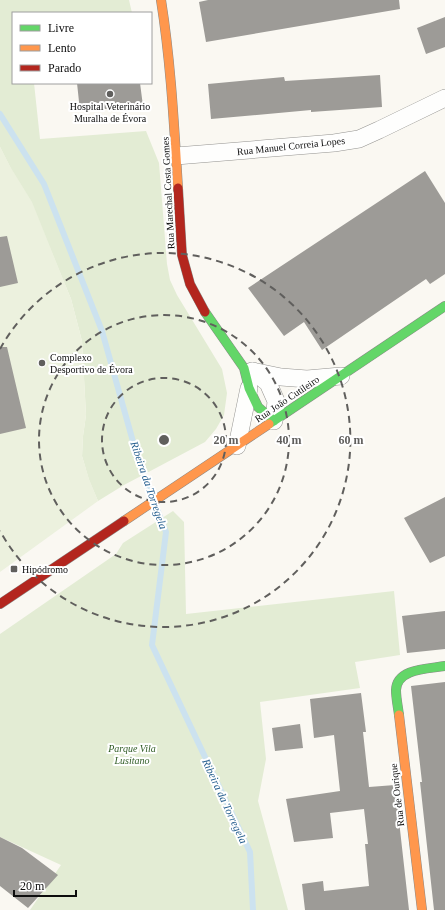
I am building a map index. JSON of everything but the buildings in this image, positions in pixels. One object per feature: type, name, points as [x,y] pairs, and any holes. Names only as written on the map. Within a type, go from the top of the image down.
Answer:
[{"type":"street","name":"Rua Marechal Costa Gomes","points":[[161,0],[167,38],[173,106],[182,255],[190,284],[205,311],[248,369]]},
{"type":"street","name":"Rua Manuel Correia Lopes","points":[[176,156],[334,144],[358,139],[380,130],[445,98]]},
{"type":"street","name":"Rua João Cutileiro","points":[[0,604],[445,306]]},
{"type":"street","points":[[248,369],[281,377],[307,379],[341,376]]},
{"type":"street","points":[[237,446],[249,388],[248,369]]},
{"type":"street","points":[[248,369],[268,383],[276,401],[274,421]]},
{"type":"street","points":[[249,388],[258,407],[274,421]]},
{"type":"street","name":"Rua de Ourique","points":[[422,910],[396,689],[400,678],[409,672],[445,666]]},
{"type":"green space","points":[[0,0],[129,0],[132,12],[12,12],[12,84],[34,84],[40,139],[146,131],[159,163],[167,264],[170,280],[177,295],[222,369],[227,393],[224,415],[216,429],[205,442],[124,485],[98,501],[89,480],[82,456],[86,415],[82,341],[71,299],[47,241],[0,147]]},
{"type":"green space","name":"Complexo Desportivo de Évora","points":[[0,147],[32,202],[71,299],[82,341],[86,415],[82,456],[98,501],[0,572]]},
{"type":"green space","name":"Parque Vila Lusitano","points":[[173,511],[184,522],[186,614],[394,591],[400,655],[355,662],[360,688],[260,702],[266,759],[258,801],[288,910],[30,910],[61,865],[0,837],[0,634],[116,554],[123,543]]},
{"type":"waterway","name":"Ribeira da Torregela","points":[[0,114],[44,184],[102,331],[139,463],[166,532],[152,645],[250,852],[253,910]]},
{"type":"traffic: fast","points":[[269,424],[445,306]]},
{"type":"traffic: fast","points":[[205,312],[244,368],[249,388],[258,407],[274,421]]},
{"type":"traffic: fast","points":[[399,715],[396,690],[402,677],[415,671],[445,666]]},
{"type":"traffic: slow","points":[[161,0],[170,71],[178,188]]},
{"type":"traffic: slow","points":[[124,521],[269,424]]},
{"type":"traffic: slow","points":[[399,715],[422,910]]},
{"type":"traffic: jam","points":[[178,188],[182,255],[190,284],[205,312]]},
{"type":"traffic: jam","points":[[0,604],[124,521]]},
{"type":"place","name":"Hospital Veterinário Muralha de Évora","points":[[110,94]]},
{"type":"place","name":"Complexo Desportivo de Évora","points":[[42,363]]},
{"type":"place","name":"Hipódromo","points":[[14,569]]}]
